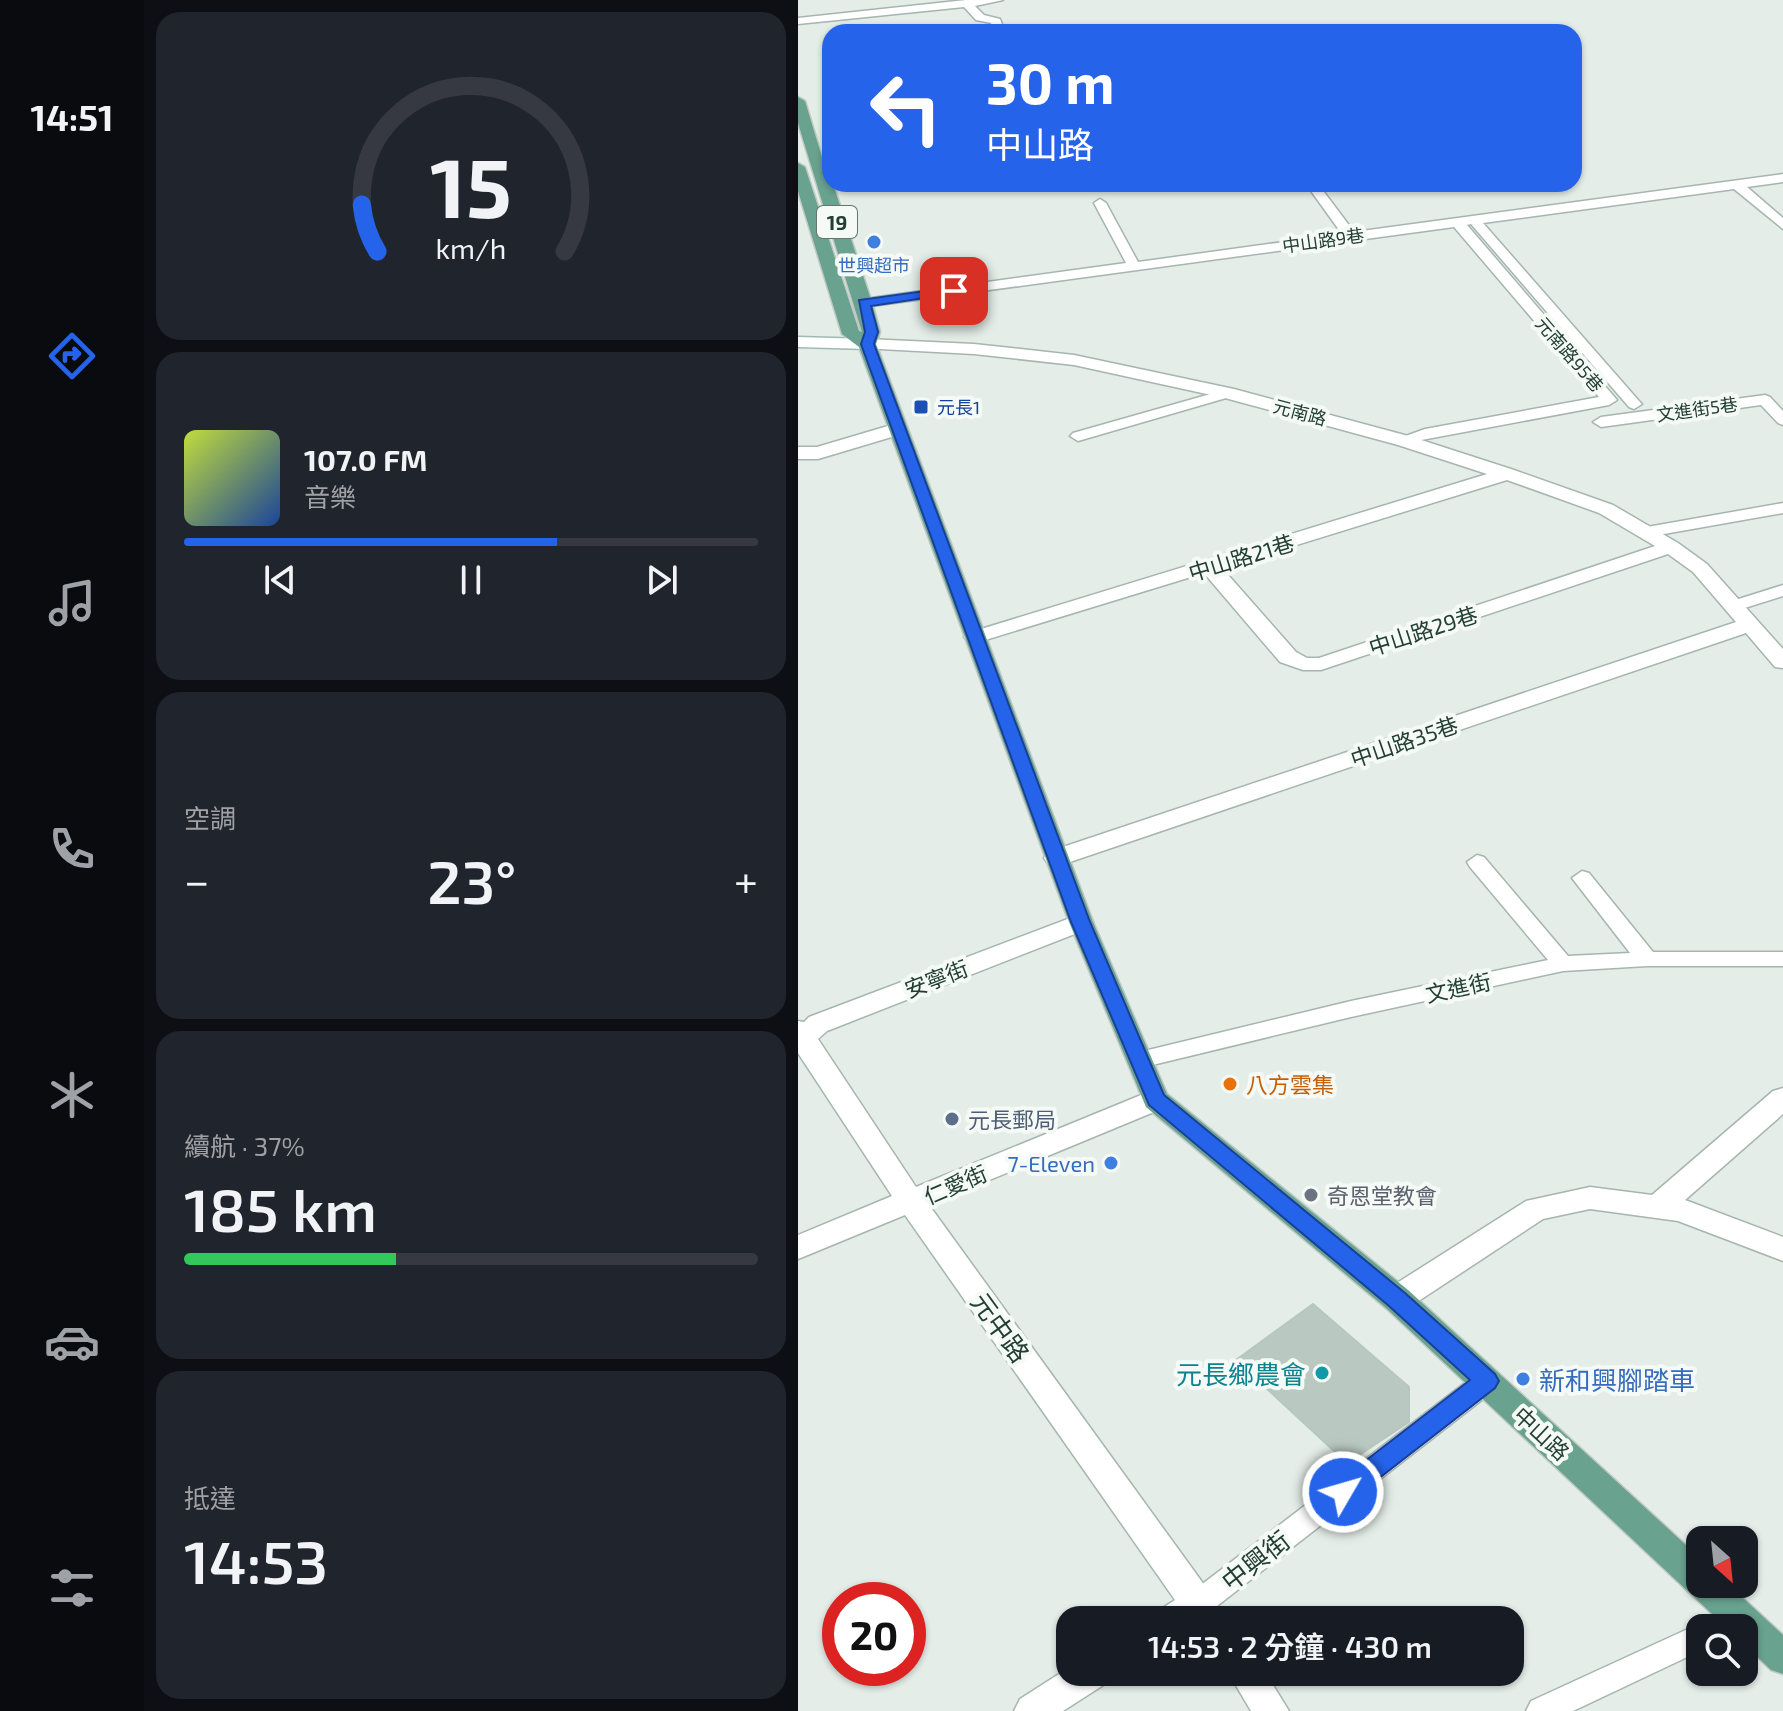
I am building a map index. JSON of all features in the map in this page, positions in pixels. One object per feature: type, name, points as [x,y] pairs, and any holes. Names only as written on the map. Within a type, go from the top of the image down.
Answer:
[{"type":"main road","name":"中山路","points":[[798,101],[822,174]]},
{"type":"main road","name":"中山路","points":[[798,167],[851,334],[867,344],[1056,858],[1156,1100],[1397,1299],[1686,1567]]},
{"type":"main road","name":"中山路","points":[[828,192],[864,303],[871,332],[867,344]]},
{"type":"main road","name":"中山路","points":[[1758,1642],[1783,1658]]},
{"type":"street","name":"元南路","points":[[798,342],[974,349],[1074,360],[1228,393],[1405,441],[1606,509],[1700,568],[1751,624]]},
{"type":"street","points":[[798,453],[818,453],[898,429]]},
{"type":"street","name":"中山路21巷","points":[[975,637],[1507,474]]},
{"type":"street","name":"中山路29巷","points":[[1210,567],[1288,657],[1303,664],[1321,664],[1671,547]]},
{"type":"street","points":[[1751,624],[1783,662]]},
{"type":"street","name":"中山路35巷","points":[[1056,858],[1751,624]]},
{"type":"street","name":"安寧街","points":[[800,1037],[818,1024],[1081,922]]},
{"type":"street","name":"元中路","points":[[800,1037],[1188,1606]]},
{"type":"street","points":[[1658,1207],[1783,1098]]},
{"type":"street","name":"仁愛街","points":[[798,1247],[1156,1100]]},
{"type":"street","points":[[1397,1299],[1536,1209],[1590,1198],[1680,1210],[1783,1249]]},
{"type":"street","points":[[1032,1711],[1071,1686]]},
{"type":"street","points":[[1254,1686],[1271,1711]]},
{"type":"lane","points":[[798,21],[998,0]]},
{"type":"lane","points":[[967,3],[980,18],[996,21],[997,24]]},
{"type":"lane","name":"中山路9巷","points":[[864,303],[1783,178]]},
{"type":"lane","points":[[1736,184],[1783,225]]},
{"type":"lane","points":[[1318,192],[1351,237]]},
{"type":"lane","points":[[1100,203],[1134,266]]},
{"type":"lane","points":[[1474,220],[1634,404]]},
{"type":"lane","name":"元南路95巷","points":[[1405,441],[1430,432],[1609,400],[1457,222]]},
{"type":"lane","points":[[1078,436],[1228,393]]},
{"type":"lane","name":"文進街5巷","points":[[1601,422],[1765,400],[1783,420]]},
{"type":"lane","points":[[1647,532],[1783,508]]},
{"type":"lane","points":[[1735,606],[1783,590]]},
{"type":"lane","points":[[1477,862],[1563,964]]},
{"type":"lane","points":[[1582,878],[1647,959]]},
{"type":"lane","name":"文進街","points":[[1140,1060],[1351,1009],[1563,964],[1647,959],[1783,959]]},
{"type":"lane","name":"中興街","points":[[1205,1606],[1487,1381]]},
{"type":"lane","points":[[1541,1711],[1686,1644]]},
{"type":"building","name":"元長鄉農會","points":[[1313,1304],[1409,1387],[1409,1422],[1347,1463],[1236,1360]]},
{"type":"place","name":"世興超市","points":[[874,242]]},
{"type":"place","name":"元長1","points":[[921,407]]},
{"type":"place","name":"八方雲集","points":[[1230,1084]]},
{"type":"place","name":"元長郵局","points":[[952,1119]]},
{"type":"place","name":"7-Eleven","points":[[1111,1163]]},
{"type":"place","name":"奇恩堂教會","points":[[1311,1195]]},
{"type":"place","name":"元長鄉農會","points":[[1322,1373]]},
{"type":"place","name":"新和興腳踏車","points":[[1523,1379]]},
{"type":"route","points":[[954,291],[864,303],[871,332],[867,344],[1081,922],[1156,1100],[1397,1299],[1487,1381],[1343,1492]]}]
